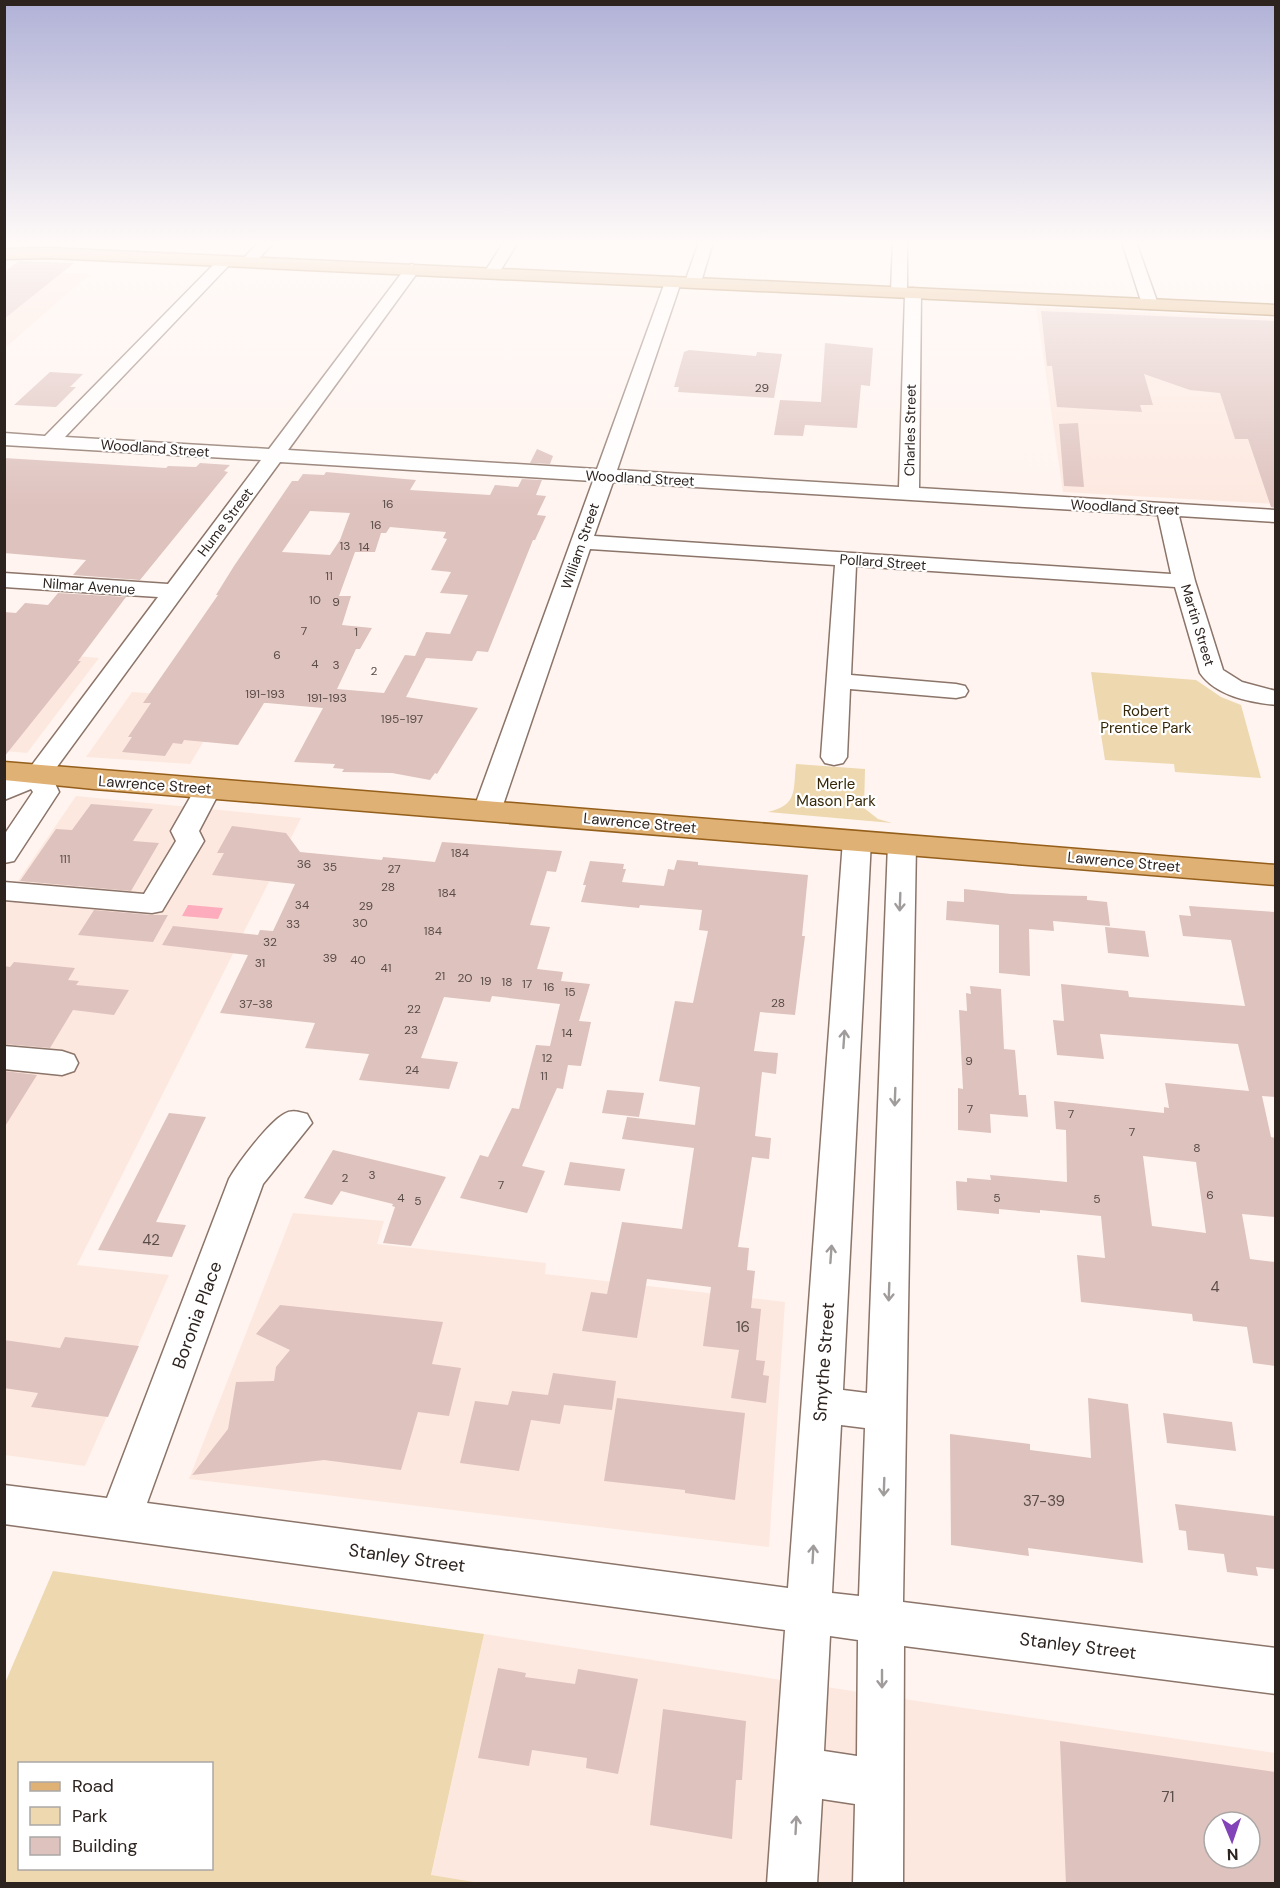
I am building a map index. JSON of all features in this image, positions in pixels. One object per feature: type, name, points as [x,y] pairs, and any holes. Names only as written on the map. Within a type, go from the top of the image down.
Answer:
[{"type":"main road","name":"Lawrence Street","points":[[4,771],[1275,875]]},
{"type":"street","points":[[50,442],[158,330]]},
{"type":"street","name":"Hume Street","points":[[4,792],[38,775],[367,330]]},
{"type":"street","name":"William Street","points":[[487,811],[605,476],[664,330]]},
{"type":"street","name":"Charles Street","points":[[907,330],[909,494]]},
{"type":"street","name":"Woodland Street","points":[[4,439],[1275,516]]},
{"type":"street","name":"Martin Street","points":[[1167,510],[1184,582],[1212,674],[1222,682],[1242,691],[1275,698]]},
{"type":"street","name":"Pollard Street","points":[[582,542],[1184,582]]},
{"type":"street","points":[[834,757],[846,559]]},
{"type":"street","name":"Nilmar Avenue","points":[[4,580],[172,591]]},
{"type":"street","points":[[839,681],[956,691]]},
{"type":"street","points":[[4,855],[16,822],[46,792],[38,775]]},
{"type":"street","points":[[4,891],[152,904],[190,841],[185,831],[208,789]]},
{"type":"street","name":"Smythe Street","points":[[792,1884],[857,840]]},
{"type":"street","points":[[878,1884],[882,1673],[880,1621],[902,844]]},
{"type":"street","points":[[850,950],[898,954]]},
{"type":"street","points":[[4,1057],[62,1064]]},
{"type":"street","name":"Boronia Place","points":[[120,1520],[247,1179],[264,1156],[295,1123]]},
{"type":"street","points":[[822,1406],[886,1412]]},
{"type":"street","name":"Stanley Street","points":[[4,1504],[809,1612],[1275,1671]]},
{"type":"street","points":[[798,1772],[881,1783]]},
{"type":"shaded area","points":[[5,330],[26,330],[5,348]]},
{"type":"shaded area","points":[[1039,330],[1275,330],[1275,504],[1063,492]]},
{"type":"shaded area","points":[[6,650],[99,658],[27,753],[5,751]]},
{"type":"shaded area","points":[[132,692],[229,699],[190,764],[86,757]]},
{"type":"shaded area","points":[[76,796],[301,818],[77,1265],[169,1275],[85,1466],[5,1455],[5,900]]},
{"type":"shaded area","points":[[188,905],[223,908],[218,919],[182,916]]},
{"type":"shaded area","points":[[293,1213],[384,1221],[377,1244],[546,1263],[545,1274],[785,1302],[769,1547],[189,1479]]},
{"type":"shaded area","points":[[484,1634],[930,1703],[1275,1753],[1275,1883],[480,1884],[431,1876]]},
{"type":"green space","name":"Robert Prentice Park","points":[[1091,672],[1196,680],[1221,697],[1241,705],[1261,778],[1175,772],[1174,764],[1105,760]]},
{"type":"green space","name":"Merle Mason Park","points":[[796,764],[865,769],[864,808],[878,819],[892,823],[768,812],[785,805],[792,796]]},
{"type":"green space","points":[[53,1571],[484,1634],[431,1875],[480,1883],[5,1883],[5,1683]]},
{"type":"building","points":[[1043,330],[1275,330],[1275,508],[1271,507],[1248,439],[1235,439],[1220,393],[1190,390],[1144,374],[1153,405],[1140,405],[1142,412],[1057,407],[1052,366],[1047,366]]},
{"type":"building","points":[[825,343],[873,348],[870,386],[861,385],[857,428],[805,425],[803,436],[774,435],[780,400],[821,402]]},
{"type":"building","points":[[689,350],[756,356],[757,352],[782,354],[774,398],[678,392],[679,387],[674,387],[684,352]]},
{"type":"building","points":[[50,372],[83,374],[70,387],[76,387],[56,407],[14,405]]},
{"type":"building","points":[[1078,423],[1084,487],[1064,486],[1059,424]]},
{"type":"building","points":[[537,449],[553,456],[550,464],[530,463]]},
{"type":"building","points":[[4,458],[166,468],[168,466],[196,467],[200,463],[230,465],[224,471],[228,472],[140,580],[73,575],[86,560],[4,553]]},
{"type":"building","points":[[326,472],[416,480],[410,490],[490,495],[495,485],[518,487],[522,479],[542,480],[536,495],[546,496],[537,515],[546,516],[533,540],[488,652],[477,651],[472,661],[426,658],[406,697],[478,708],[437,774],[435,773],[430,780],[392,773],[342,772],[344,769],[333,768],[335,764],[294,762],[323,708],[267,703],[264,703],[238,745],[184,740],[182,744],[173,743],[165,756],[122,752],[132,737],[128,737],[151,703],[143,703],[218,595],[216,595],[234,566],[292,481],[298,481],[303,474],[324,475]],"holes":[[[310,511],[350,513],[340,540],[330,555],[282,552]],[[390,527],[446,532],[443,538],[447,539],[431,570],[451,572],[440,593],[468,595],[450,634],[426,632],[415,656],[405,655],[384,693],[337,689],[356,649],[360,649],[372,628],[342,625],[351,596],[339,596],[355,552],[375,552],[381,533],[386,533]]]},
{"type":"building","points":[[58,593],[126,597],[78,661],[81,661],[4,757],[4,612],[16,613],[25,603],[48,605]]},
{"type":"building","points":[[91,804],[153,809],[133,841],[159,843],[131,891],[20,881],[56,829],[72,830]]},
{"type":"building","points":[[232,826],[286,833],[300,852],[382,860],[383,857],[435,862],[442,842],[562,851],[556,872],[547,871],[530,925],[550,927],[537,969],[563,972],[561,981],[590,984],[579,1021],[591,1022],[581,1066],[568,1065],[563,1089],[557,1088],[522,1166],[545,1171],[527,1213],[460,1198],[480,1155],[488,1157],[512,1108],[519,1109],[536,1045],[550,1046],[560,1004],[492,996],[490,1002],[444,997],[421,1058],[458,1062],[449,1089],[359,1080],[369,1054],[305,1048],[315,1023],[220,1013],[248,955],[162,945],[173,926],[258,935],[260,930],[273,931],[295,884],[212,875],[224,853],[217,853]]},
{"type":"building","points":[[677,860],[698,862],[698,865],[808,875],[802,936],[805,936],[795,1015],[760,1012],[754,1051],[778,1053],[776,1074],[762,1072],[755,1136],[771,1138],[769,1159],[752,1157],[738,1247],[749,1248],[747,1270],[755,1271],[751,1308],[761,1309],[756,1360],[765,1361],[763,1375],[769,1376],[766,1403],[731,1398],[739,1350],[703,1346],[711,1287],[647,1279],[637,1338],[582,1331],[591,1292],[607,1294],[622,1222],[682,1229],[694,1148],[622,1139],[627,1117],[695,1125],[700,1087],[659,1081],[675,1001],[693,1003],[708,931],[699,930],[702,910],[640,905],[639,908],[581,902],[586,885],[583,885],[590,861],[624,864],[623,869],[626,869],[622,882],[664,886],[668,869],[674,870]]},
{"type":"building","points":[[964,889],[1011,894],[1087,896],[1087,900],[1107,902],[1110,926],[1053,921],[1054,931],[1029,929],[1030,976],[999,973],[999,925],[946,920],[947,901],[964,902]]},
{"type":"building","points":[[1189,906],[1275,912],[1275,1097],[1262,1096],[1271,1137],[1275,1138],[1275,1217],[1242,1214],[1250,1259],[1275,1262],[1275,1366],[1253,1363],[1247,1327],[1193,1321],[1192,1314],[1081,1302],[1077,1255],[1105,1258],[1101,1216],[1040,1210],[1040,1213],[999,1209],[999,1214],[957,1210],[956,1181],[967,1182],[967,1178],[991,1180],[990,1175],[1067,1182],[1066,1130],[1056,1129],[1054,1101],[1164,1113],[1164,1107],[1169,1108],[1165,1083],[1249,1091],[1238,1044],[1100,1034],[1104,1059],[1057,1055],[1053,1020],[1064,1021],[1061,984],[1128,991],[1129,997],[1245,1006],[1231,940],[1183,936],[1179,915],[1191,916]],"holes":[[[1143,1156],[1196,1162],[1206,1233],[1152,1226]]]},
{"type":"building","points":[[94,910],[168,915],[153,942],[78,935]]},
{"type":"building","points":[[1105,927],[1145,931],[1149,957],[1108,953]]},
{"type":"building","points":[[14,962],[75,968],[68,980],[79,981],[76,985],[129,990],[114,1015],[73,1010],[50,1048],[4,1044],[4,966],[10,967]]},
{"type":"building","points":[[970,986],[1001,989],[1004,1049],[1015,1050],[1019,1095],[1026,1095],[1028,1117],[990,1114],[991,1133],[958,1130],[958,1088],[963,1089],[959,1010],[967,1011],[966,993],[971,994]]},
{"type":"building","points":[[4,1071],[37,1075],[4,1128]]},
{"type":"building","points":[[607,1090],[644,1093],[639,1117],[602,1113]]},
{"type":"building","points":[[169,1113],[206,1117],[156,1222],[186,1225],[172,1257],[98,1250]]},
{"type":"building","points":[[333,1150],[446,1177],[411,1246],[383,1243],[395,1207],[392,1206],[393,1204],[341,1191],[332,1205],[304,1198]]},
{"type":"building","points":[[570,1162],[625,1169],[620,1191],[564,1185]]},
{"type":"building","points":[[280,1305],[443,1322],[432,1364],[461,1368],[449,1416],[418,1412],[401,1470],[324,1460],[192,1475],[228,1429],[236,1382],[274,1381],[276,1367],[290,1350],[256,1334]]},
{"type":"building","points":[[65,1337],[139,1346],[108,1417],[31,1407],[38,1393],[4,1388],[4,1340],[60,1348]]},
{"type":"building","points":[[553,1373],[616,1381],[612,1410],[564,1405],[560,1424],[531,1420],[519,1471],[460,1463],[475,1401],[508,1405],[512,1391],[548,1395]]},
{"type":"building","points":[[617,1398],[745,1413],[735,1500],[685,1493],[685,1490],[604,1481]]},
{"type":"building","points":[[1088,1398],[1128,1404],[1143,1563],[1028,1548],[1029,1556],[951,1545],[950,1434],[1030,1444],[1030,1450],[1091,1458]]},
{"type":"building","points":[[1163,1413],[1232,1422],[1236,1451],[1167,1443]]},
{"type":"building","points":[[1175,1504],[1275,1516],[1275,1569],[1256,1567],[1258,1576],[1227,1572],[1224,1554],[1188,1550],[1186,1531],[1179,1530]]},
{"type":"building","points":[[498,1668],[526,1673],[525,1677],[575,1684],[578,1669],[638,1679],[618,1774],[586,1768],[587,1758],[532,1750],[529,1766],[478,1758]]},
{"type":"building","points":[[663,1709],[746,1721],[742,1780],[736,1780],[732,1839],[650,1825]]},
{"type":"building","points":[[1060,1741],[1275,1772],[1275,1884],[1066,1884]]}]
